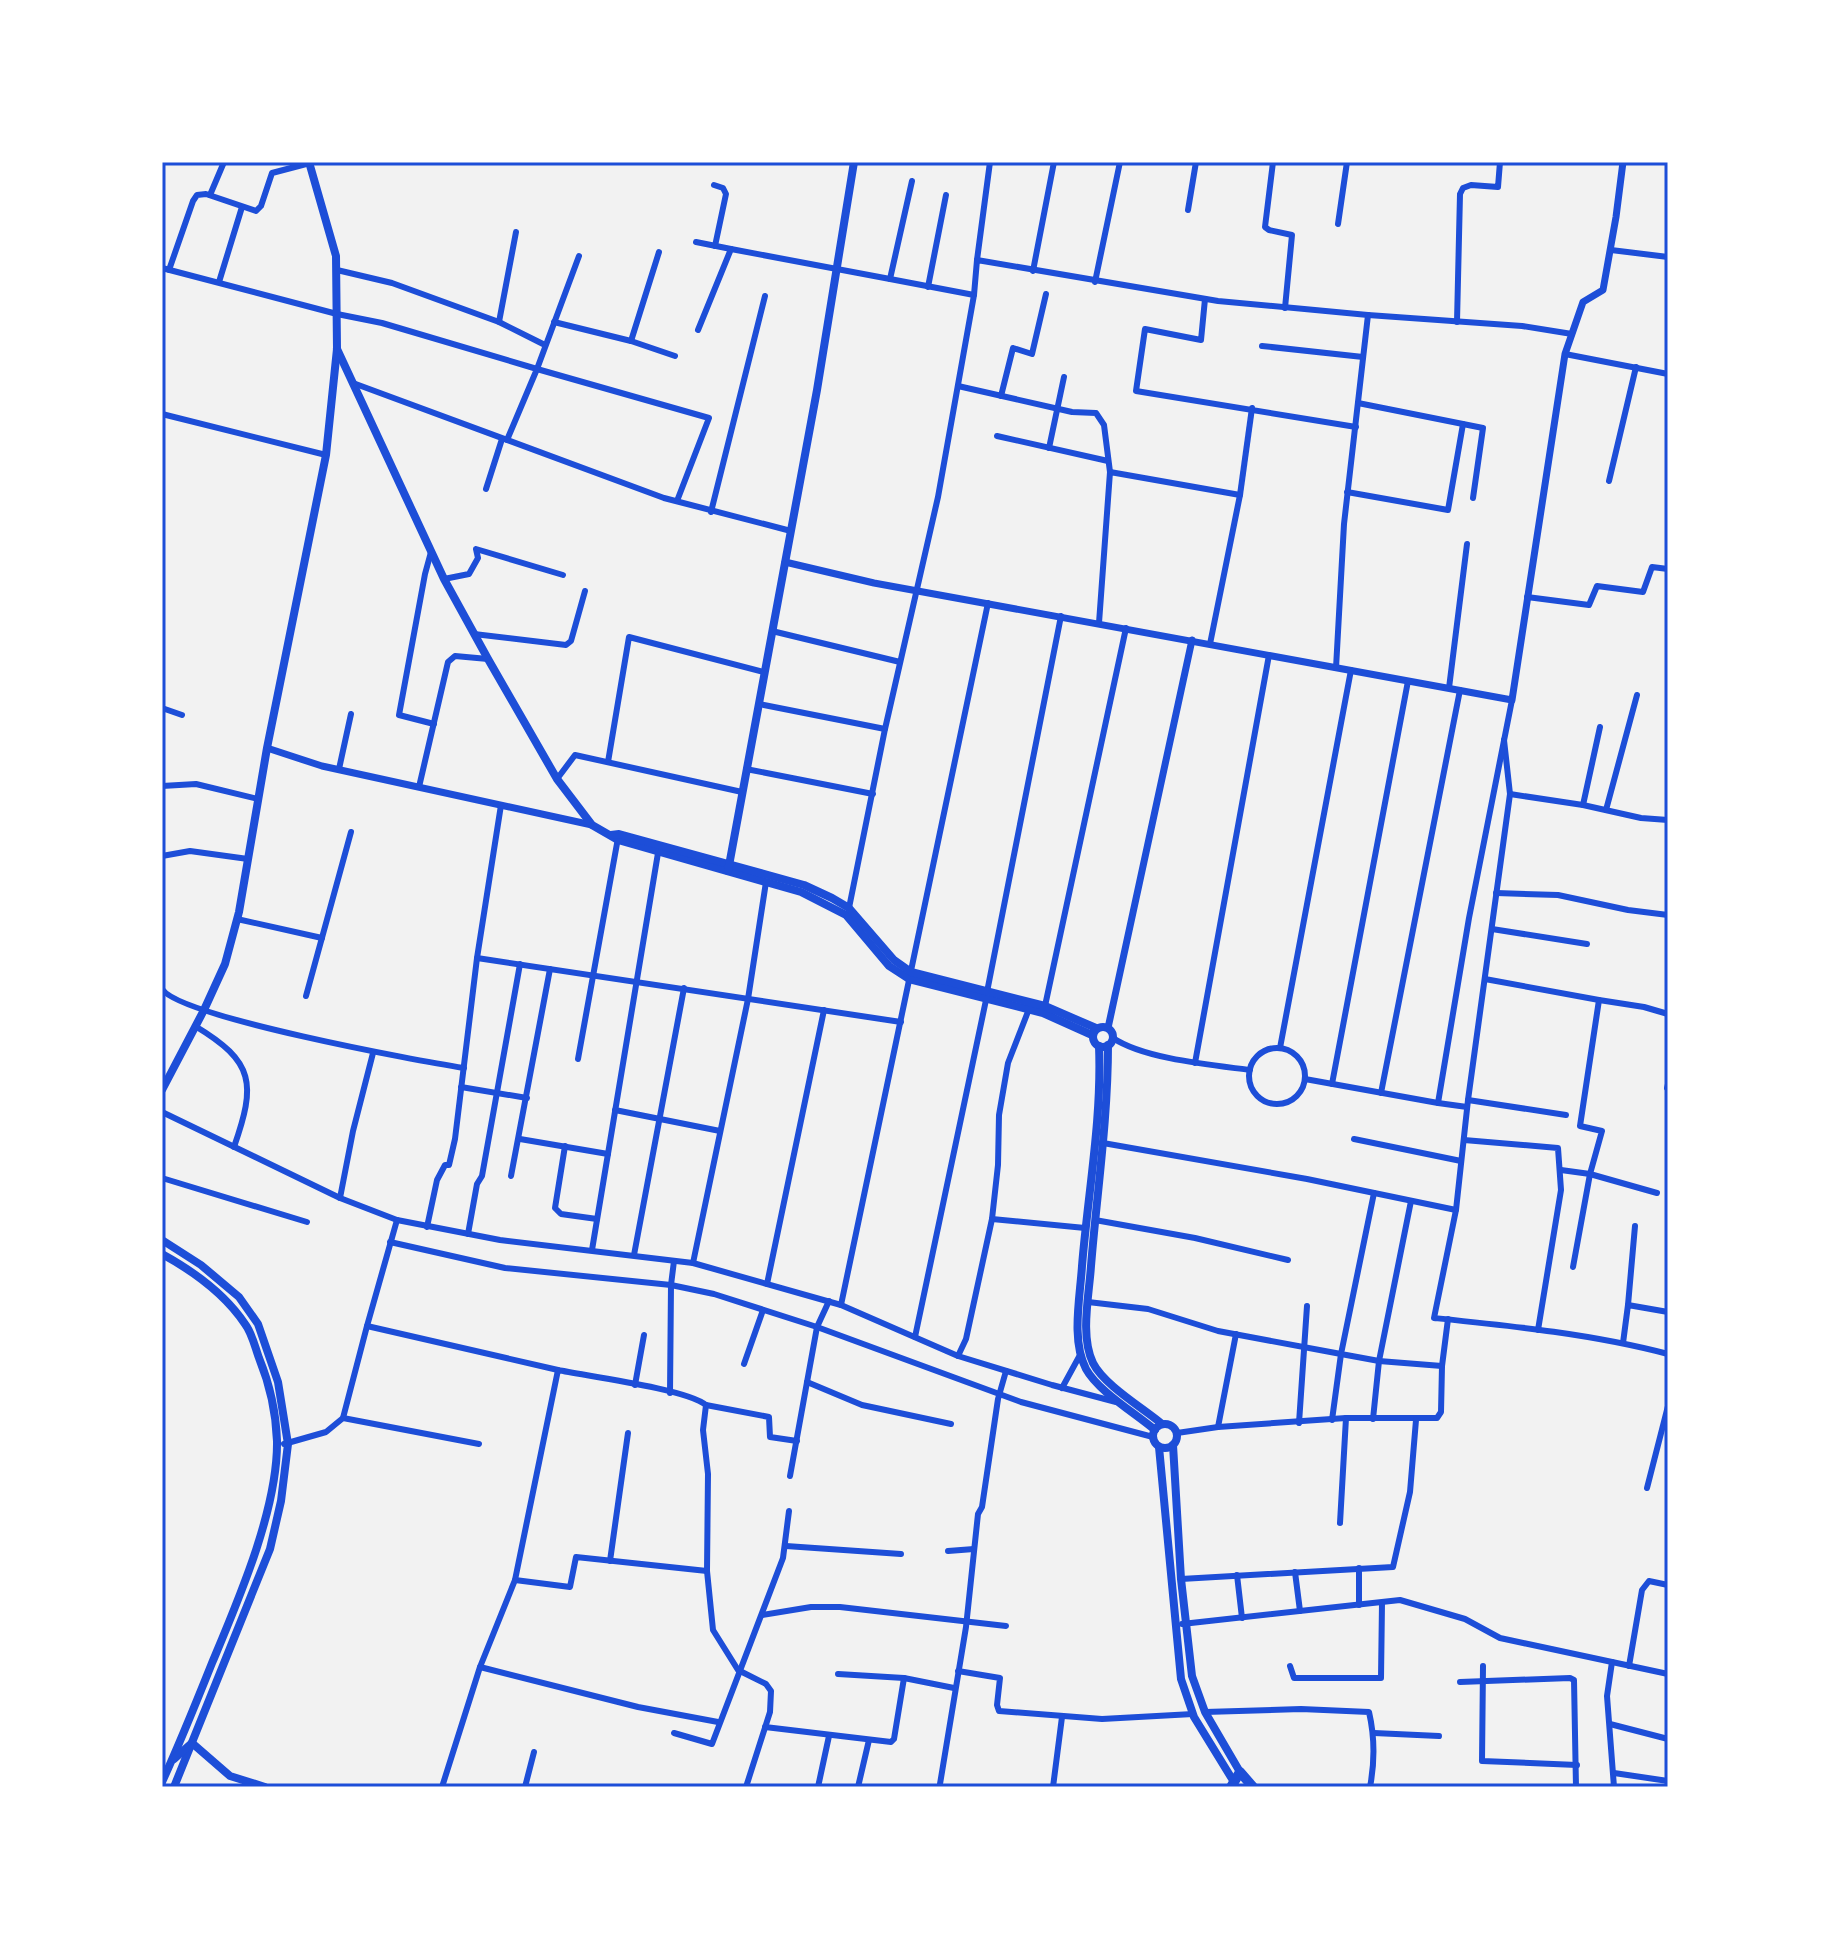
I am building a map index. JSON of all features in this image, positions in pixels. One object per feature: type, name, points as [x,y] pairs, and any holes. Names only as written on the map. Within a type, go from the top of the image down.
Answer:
[{"type":"main road","points":[[729,867],[854,162]]},
{"type":"main road","points":[[162,1090],[225,964],[237,919],[267,748],[326,455],[337,349],[337,270],[333,242],[309,163]]},
{"type":"main road","points":[[337,349],[444,579],[557,779],[592,825],[658,853],[729,867],[766,882],[803,889],[846,915],[889,966],[910,975],[1094,1031],[1108,1028],[1103,1143],[1087,1337],[1095,1367],[1157,1431],[1181,1679],[1193,1714],[1241,1783]]},
{"type":"main road","points":[[616,837],[803,889],[849,908],[910,975]]},
{"type":"main road","points":[[986,996],[1045,1006],[1094,1031]]},
{"type":"main road","points":[[1094,1031],[1094,1043],[1107,1043]]},
{"type":"main road","points":[[1107,1043],[1099,1085],[1078,1326],[1080,1355],[1087,1371],[1098,1384],[1126,1401]]},
{"type":"main road","points":[[162,1240],[201,1265],[239,1297],[258,1324],[278,1382],[288,1444],[281,1501],[270,1549],[174,1787]]},
{"type":"main road","points":[[162,1254],[187,1268],[222,1297],[247,1326],[269,1388],[275,1412],[277,1445],[270,1492],[254,1554],[232,1615],[162,1782]]},
{"type":"main road","points":[[1157,1431],[1171,1426],[1177,1433],[1173,1445],[1181,1579],[1192,1676],[1205,1712],[1241,1783]]},
{"type":"main road","points":[[1159,1447],[1173,1445]]},
{"type":"main road","points":[[172,1760],[192,1743]]},
{"type":"main road","points":[[192,1743],[230,1776],[265,1787]]},
{"type":"street","points":[[210,195],[224,162]]},
{"type":"street","points":[[849,908],[885,729],[938,497],[974,295],[990,162]]},
{"type":"street","points":[[1033,271],[1054,162]]},
{"type":"street","points":[[1095,282],[1120,162]]},
{"type":"street","points":[[1188,210],[1196,162]]},
{"type":"street","points":[[1273,162],[1265,227],[1292,235],[1285,308]]},
{"type":"street","points":[[1338,224],[1347,162]]},
{"type":"street","points":[[1457,322],[1460,194],[1463,188],[1471,185],[1498,187],[1500,162]]},
{"type":"street","points":[[1438,1103],[1469,918],[1512,700],[1565,354],[1583,302],[1603,290],[1623,162]]},
{"type":"street","points":[[309,163],[272,173],[259,210],[210,195],[197,195],[165,269],[382,323],[709,418],[677,501]]},
{"type":"street","points":[[890,279],[912,181]]},
{"type":"street","points":[[714,185],[723,188],[726,194],[715,246]]},
{"type":"street","points":[[928,287],[946,195]]},
{"type":"street","points":[[219,282],[242,207]]},
{"type":"street","points":[[499,322],[516,232]]},
{"type":"street","points":[[696,242],[974,295]]},
{"type":"street","points":[[698,330],[731,249]]},
{"type":"street","points":[[1611,250],[1668,257]]},
{"type":"street","points":[[631,341],[659,252]]},
{"type":"street","points":[[486,489],[537,369],[579,256]]},
{"type":"street","points":[[977,260],[1205,299],[1522,326],[1572,334]]},
{"type":"street","points":[[337,270],[392,283],[499,322],[545,345]]},
{"type":"street","points":[[1001,396],[1013,348],[1032,354],[1046,294]]},
{"type":"street","points":[[711,512],[765,296]]},
{"type":"street","points":[[1205,299],[1201,340],[1145,329],[1136,391],[1356,427]]},
{"type":"street","points":[[1336,668],[1347,492],[1368,315]]},
{"type":"street","points":[[554,322],[631,341],[675,356]]},
{"type":"street","points":[[1262,346],[1363,357]]},
{"type":"street","points":[[1565,354],[1668,374]]},
{"type":"street","points":[[1609,481],[1636,367]]},
{"type":"street","points":[[1049,448],[1064,377]]},
{"type":"street","points":[[353,383],[677,501],[791,531]]},
{"type":"street","points":[[958,386],[1096,413],[1104,425],[1110,472],[1099,623]]},
{"type":"street","points":[[1358,403],[1483,428],[1473,498]]},
{"type":"street","points":[[1210,644],[1240,495],[1252,408]]},
{"type":"street","points":[[162,414],[326,455]]},
{"type":"street","points":[[1347,492],[1448,510],[1463,424]]},
{"type":"street","points":[[997,436],[1108,461]]},
{"type":"street","points":[[1110,472],[1240,495]]},
{"type":"street","points":[[1449,688],[1467,544]]},
{"type":"street","points":[[444,579],[469,574],[478,558],[476,549],[563,575]]},
{"type":"street","points":[[431,552],[399,715],[434,724]]},
{"type":"street","points":[[785,562],[916,590],[1512,700]]},
{"type":"street","points":[[1527,597],[1589,605],[1597,586],[1643,592],[1652,567],[1668,569]]},
{"type":"street","points":[[474,634],[566,645],[571,641],[585,591]]},
{"type":"street","points":[[841,1305],[988,603]]},
{"type":"street","points":[[915,1337],[1061,616]]},
{"type":"street","points":[[1045,1006],[1126,628]]},
{"type":"street","points":[[772,631],[900,662]]},
{"type":"street","points":[[608,762],[629,637],[764,672]]},
{"type":"street","points":[[1108,1028],[1192,640]]},
{"type":"street","points":[[1195,1063],[1269,655]]},
{"type":"street","points":[[419,787],[450,659],[455,656],[488,659]]},
{"type":"street","points":[[1280,1048],[1351,670]]},
{"type":"street","points":[[1332,1084],[1408,681]]},
{"type":"street","points":[[1381,1093],[1460,690]]},
{"type":"street","points":[[1606,810],[1637,695]]},
{"type":"street","points":[[759,704],[885,729]]},
{"type":"street","points":[[162,708],[182,715]]},
{"type":"street","points":[[339,769],[351,714]]},
{"type":"street","points":[[1583,805],[1600,727]]},
{"type":"street","points":[[1504,740],[1510,794],[1456,1210],[1434,1318],[1623,1343],[1668,1354]]},
{"type":"street","points":[[267,748],[339,769],[592,825]]},
{"type":"street","points":[[557,779],[575,755],[742,792]]},
{"type":"street","points":[[746,769],[873,794]]},
{"type":"street","points":[[162,786],[196,784],[258,799]]},
{"type":"street","points":[[1510,794],[1641,818],[1668,820]]},
{"type":"street","points":[[427,1227],[437,1180],[445,1165],[449,1165],[501,805]]},
{"type":"street","points":[[306,996],[351,832]]},
{"type":"street","points":[[578,1059],[616,837]]},
{"type":"street","points":[[162,856],[190,851],[248,859]]},
{"type":"street","points":[[592,1250],[658,853]]},
{"type":"street","points":[[693,1263],[748,999],[766,882]]},
{"type":"street","points":[[1496,893],[1558,895],[1631,911],[1668,915]]},
{"type":"street","points":[[237,919],[322,938]]},
{"type":"street","points":[[1492,929],[1587,944]]},
{"type":"street","points":[[477,958],[901,1022]]},
{"type":"street","points":[[468,1234],[520,964]]},
{"type":"street","points":[[511,1176],[550,969]]},
{"type":"street","points":[[1485,979],[1668,1014]]},
{"type":"street","points":[[634,1255],[684,988]]},
{"type":"street","points":[[162,989],[171,998],[204,1010],[373,1053],[464,1068]]},
{"type":"street","points":[[1573,1267],[1590,1174],[1602,1131],[1580,1126],[1599,1000]]},
{"type":"street","points":[[958,1356],[966,1339],[992,1219],[999,1115],[1008,1063],[1029,1009]]},
{"type":"street","points":[[767,1284],[824,1010]]},
{"type":"street","points":[[195,1026],[228,1048],[245,1075],[247,1109],[234,1147]]},
{"type":"street","points":[[1107,1043],[1195,1063],[1250,1070]]},
{"type":"street","points":[[1280,1048],[1296,1055],[1305,1079],[1302,1088],[1288,1101],[1269,1103],[1254,1092],[1250,1070],[1263,1051],[1280,1048]]},
{"type":"street","points":[[340,1198],[373,1053]]},
{"type":"street","points":[[1305,1079],[1438,1103],[1566,1115]]},
{"type":"street","points":[[461,1087],[527,1098]]},
{"type":"street","points":[[615,1110],[720,1131]]},
{"type":"street","points":[[162,1112],[340,1198],[397,1220],[468,1234],[693,1263],[841,1305],[958,1356],[1062,1388],[1126,1401]]},
{"type":"street","points":[[520,1139],[608,1154]]},
{"type":"street","points":[[1354,1139],[1461,1161]]},
{"type":"street","points":[[1464,1140],[1558,1148],[1561,1190],[1538,1330]]},
{"type":"street","points":[[1103,1143],[1456,1210]]},
{"type":"street","points":[[565,1146],[555,1208],[561,1214],[597,1219]]},
{"type":"street","points":[[1561,1170],[1590,1174],[1657,1193]]},
{"type":"street","points":[[162,1178],[307,1222]]},
{"type":"street","points":[[1332,1420],[1341,1354],[1374,1193]]},
{"type":"street","points":[[1373,1419],[1379,1361],[1411,1201]]},
{"type":"street","points":[[992,1219],[1085,1228]]},
{"type":"street","points":[[277,1445],[326,1432],[343,1418],[397,1220]]},
{"type":"street","points":[[1095,1220],[1195,1238],[1288,1260]]},
{"type":"street","points":[[1623,1343],[1635,1226]]},
{"type":"street","points":[[390,1242],[505,1268],[671,1285],[714,1294],[817,1327],[1000,1394],[1157,1431]]},
{"type":"street","points":[[670,1393],[674,1261]]},
{"type":"street","points":[[790,1476],[817,1327],[829,1301]]},
{"type":"street","points":[[1088,1302],[1148,1309],[1236,1334],[1304,1348],[1379,1361],[1442,1366]]},
{"type":"street","points":[[1628,1305],[1668,1312]]},
{"type":"street","points":[[1299,1423],[1307,1306]]},
{"type":"street","points":[[744,1364],[763,1310]]},
{"type":"street","points":[[1177,1433],[1346,1418],[1416,1420],[1440,1416],[1448,1319]]},
{"type":"street","points":[[367,1326],[769,1417],[770,1437],[797,1441]]},
{"type":"street","points":[[1218,1427],[1236,1334]]},
{"type":"street","points":[[635,1385],[644,1335]]},
{"type":"street","points":[[1062,1388],[1080,1355]]},
{"type":"street","points":[[442,1787],[480,1667],[515,1580],[558,1370]]},
{"type":"street","points":[[940,1784],[966,1623],[974,1549],[1006,1371]]},
{"type":"street","points":[[807,1382],[862,1405],[951,1424]]},
{"type":"street","points":[[706,1405],[703,1430],[708,1474],[707,1571],[713,1630],[738,1670],[766,1684],[771,1691],[770,1712],[746,1787]]},
{"type":"street","points":[[1647,1488],[1668,1406]]},
{"type":"street","points":[[343,1418],[479,1444]]},
{"type":"street","points":[[1340,1523],[1346,1418]]},
{"type":"street","points":[[1181,1579],[1389,1568],[1395,1564],[1410,1492],[1416,1420]]},
{"type":"street","points":[[610,1561],[628,1433]]},
{"type":"street","points":[[674,1733],[712,1744],[786,1546],[789,1511]]},
{"type":"street","points":[[786,1546],[901,1554]]},
{"type":"street","points":[[948,1551],[974,1549]]},
{"type":"street","points":[[515,1580],[570,1587],[576,1557],[707,1571]]},
{"type":"street","points":[[1359,1568],[1359,1605]]},
{"type":"street","points":[[1295,1572],[1300,1611]]},
{"type":"street","points":[[1237,1575],[1242,1618]]},
{"type":"street","points":[[1629,1666],[1642,1590],[1649,1581],[1668,1585]]},
{"type":"street","points":[[1174,1625],[1400,1600],[1465,1619],[1500,1638],[1668,1674]]},
{"type":"street","points":[[1290,1666],[1294,1678],[1381,1678],[1382,1603]]},
{"type":"street","points":[[762,1615],[811,1607],[840,1607],[1006,1626]]},
{"type":"street","points":[[1612,1662],[1607,1696],[1614,1787]]},
{"type":"street","points":[[1483,1666],[1482,1761],[1577,1765]]},
{"type":"street","points":[[480,1667],[638,1707],[718,1722]]},
{"type":"street","points":[[958,1671],[1000,1678],[999,1711],[1102,1719],[1193,1714]]},
{"type":"street","points":[[838,1674],[904,1678],[954,1688]]},
{"type":"street","points":[[765,1727],[888,1742],[894,1739],[904,1678]]},
{"type":"street","points":[[1460,1682],[1574,1680],[1576,1787]]},
{"type":"street","points":[[1205,1712],[1301,1709],[1369,1712],[1374,1733],[1370,1787]]},
{"type":"street","points":[[1053,1787],[1062,1717]]},
{"type":"street","points":[[1610,1724],[1668,1739]]},
{"type":"street","points":[[1374,1733],[1439,1736]]},
{"type":"street","points":[[818,1787],[829,1736]]},
{"type":"street","points":[[858,1787],[869,1740]]},
{"type":"street","points":[[525,1787],[534,1752]]},
{"type":"street","points":[[1614,1773],[1668,1781]]}]
